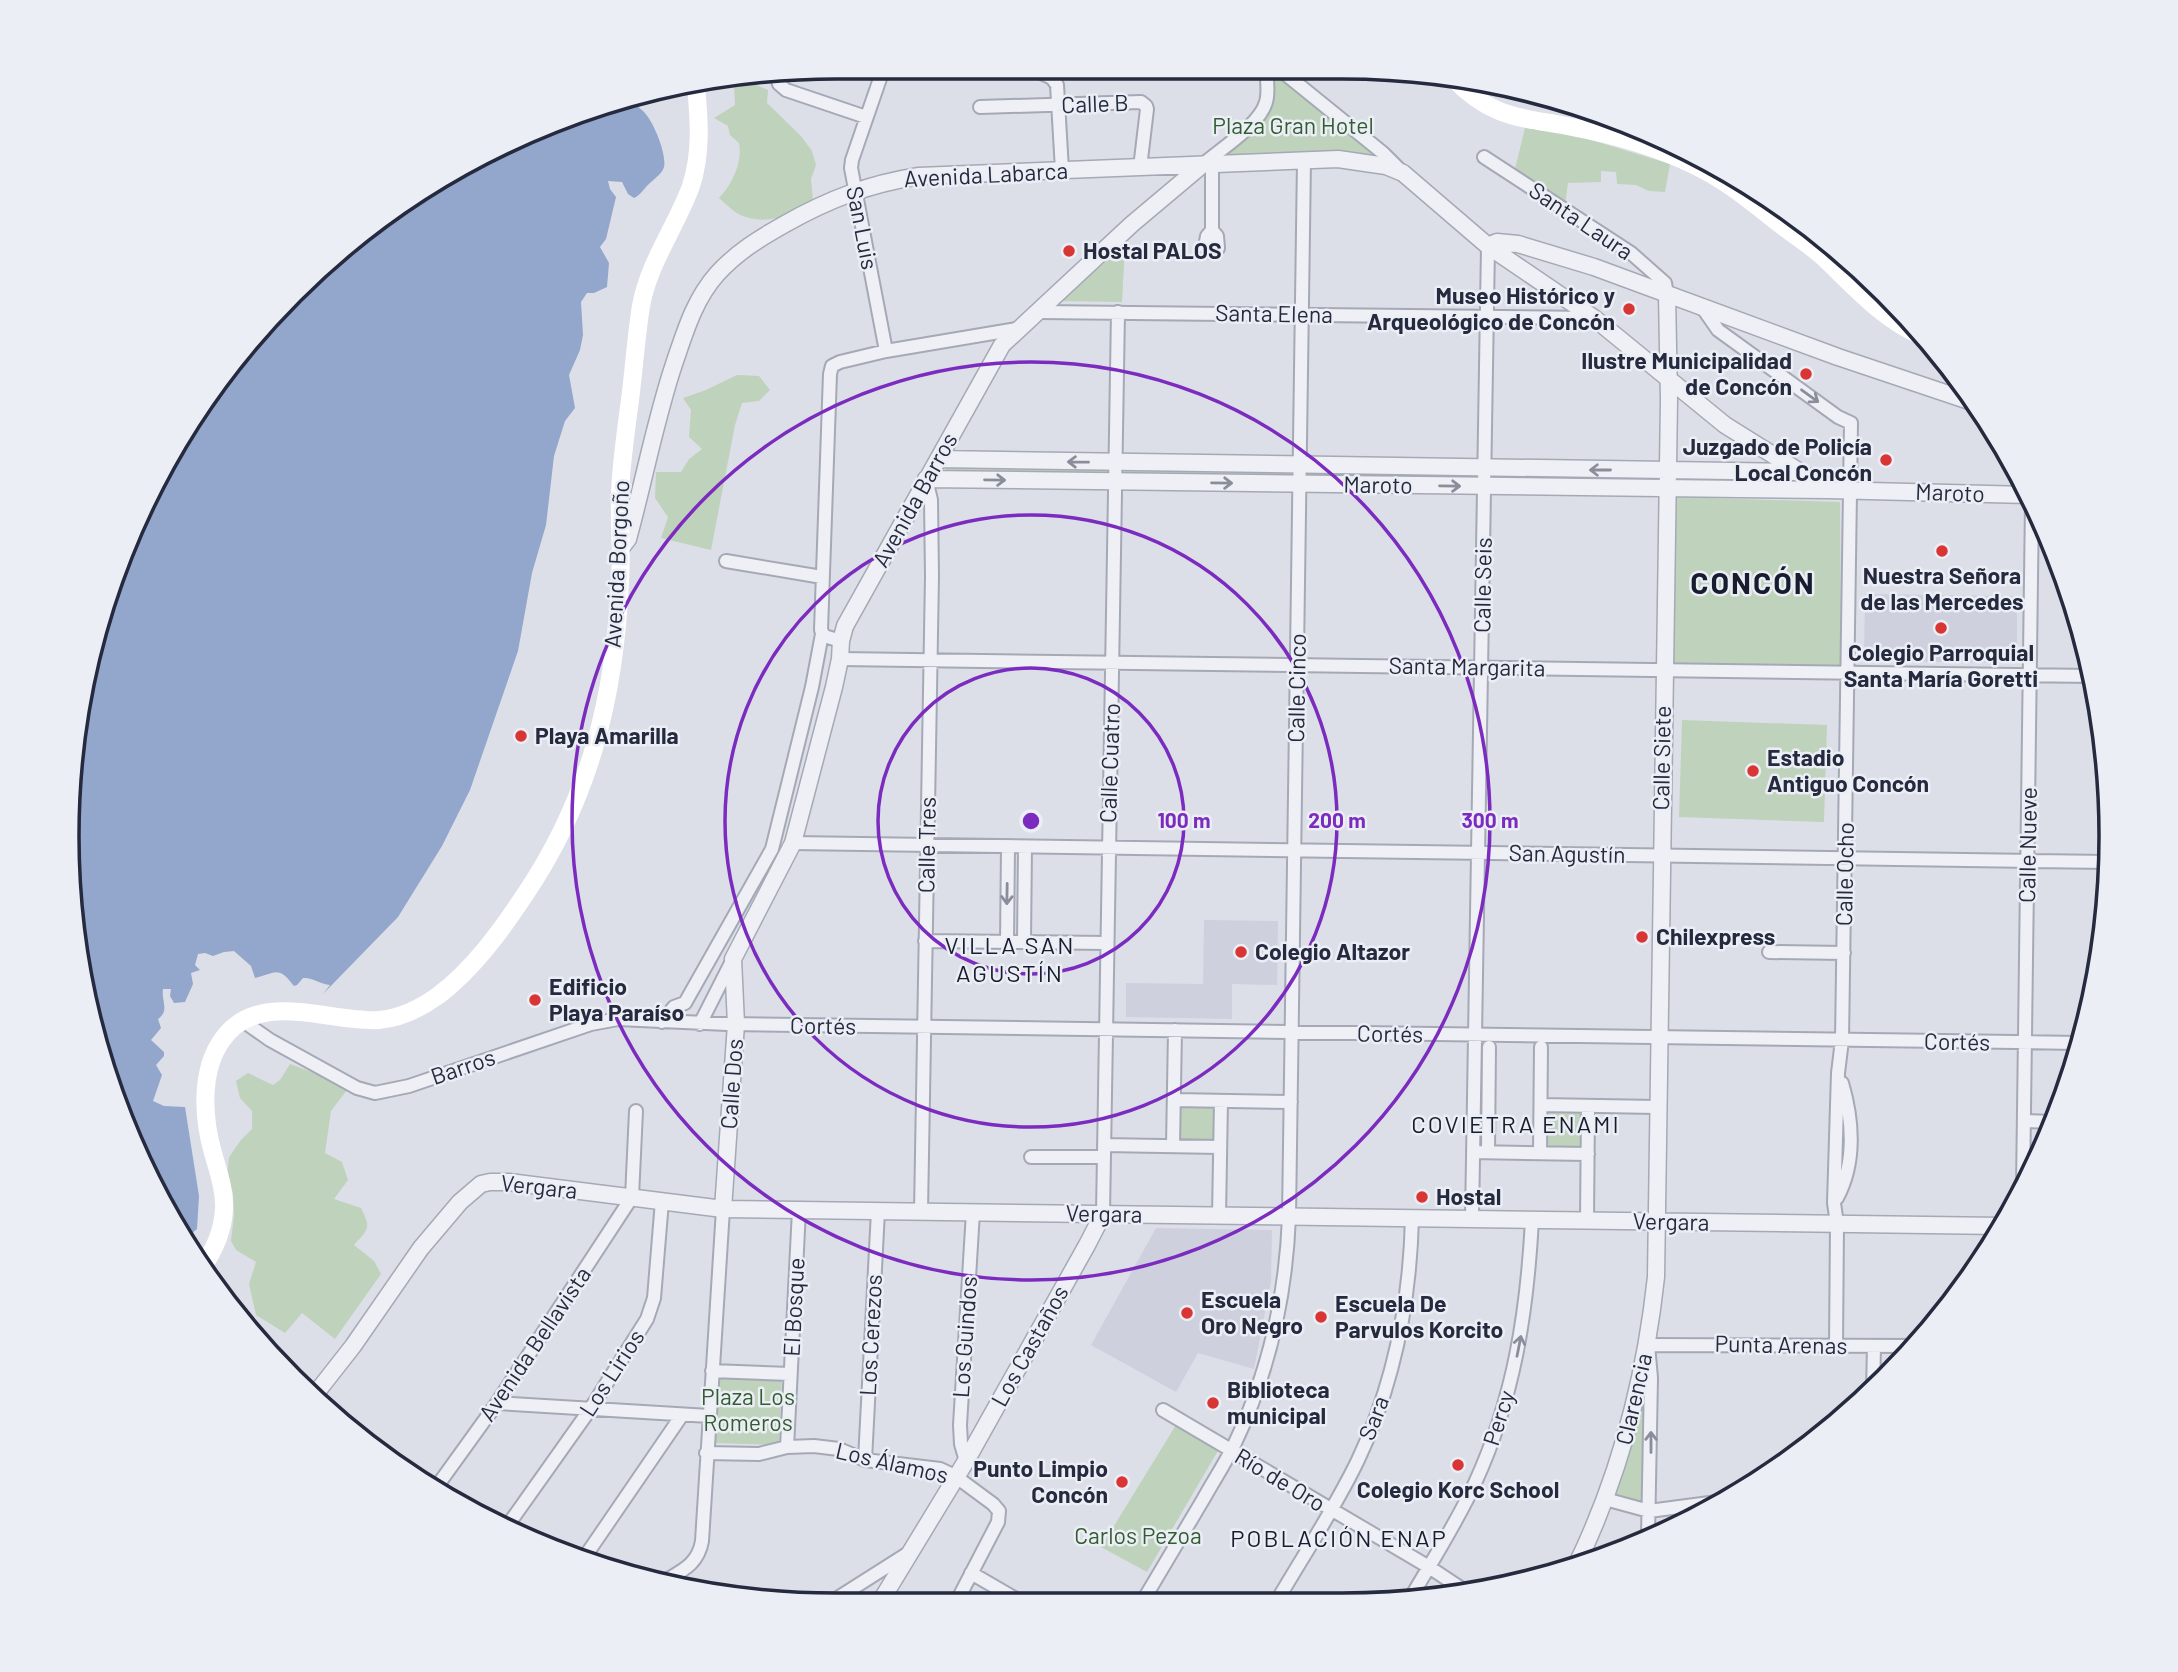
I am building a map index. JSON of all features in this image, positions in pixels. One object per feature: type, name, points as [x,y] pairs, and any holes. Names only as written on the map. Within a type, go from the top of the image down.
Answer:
[{"type":"main road","points":[[1464,89],[1495,111],[1629,142],[1664,152],[1690,164]]},
{"type":"main road","name":"Avenida Borgoño","points":[[243,1021],[262,1013],[277,1012],[374,1020],[404,1015],[438,996],[503,928],[536,880],[553,849],[582,786],[596,746],[615,642],[621,548],[620,490],[641,308],[651,268],[685,200],[695,169],[700,137],[697,92]]},
{"type":"main road","points":[[1716,178],[1821,255],[1874,307],[1899,324]]},
{"type":"main road","points":[[207,1259],[216,1244],[224,1213],[223,1192],[207,1121],[209,1073],[220,1042],[243,1021]]},
{"type":"street","name":"San Luis","points":[[880,79],[852,160],[854,190],[860,207],[886,351]]},
{"type":"street","points":[[1052,79],[1055,82],[1060,106],[1062,170]]},
{"type":"street","name":"Avenida Barros","points":[[700,1024],[793,843],[840,659],[845,626],[992,359],[1017,329],[1039,312],[1132,224],[1207,166],[1249,126],[1266,102],[1266,79]]},
{"type":"street","points":[[1292,79],[1383,153],[1489,246],[1594,318],[1726,425],[1798,472]]},
{"type":"street","points":[[778,81],[786,90],[866,117]]},
{"type":"street","name":"Calle B","points":[[980,107],[1133,102],[1144,104],[1147,109],[1140,168]]},
{"type":"street","name":"Santa Laura","points":[[1484,157],[1631,253],[1665,282],[1667,294]]},
{"type":"street","name":"Avenida Labarca","points":[[621,548],[628,539],[668,382],[691,314],[706,289],[727,264],[753,243],[805,212],[854,190],[919,176],[1338,159],[1364,161],[1403,173]]},
{"type":"street","name":"Calle Cinco","points":[[1148,1593],[1231,1451],[1252,1405],[1273,1339],[1283,1291],[1289,1217],[1304,160]]},
{"type":"street","points":[[1207,166],[1212,230]]},
{"type":"street","name":"Santa Laura","points":[[1489,246],[1497,242],[1518,244],[1594,267],[1838,357],[1960,398]]},
{"type":"street","name":"Calle Seis","points":[[1472,1219],[1489,246]]},
{"type":"street","name":"Calle Siete","points":[[1657,1222],[1669,379],[1667,294]]},
{"type":"street","name":"Calle Ocho","points":[[1702,306],[1718,330],[1838,417],[1851,423],[1843,1040],[1838,1073],[1848,1108],[1850,1143],[1847,1173],[1834,1203],[1837,1224],[1836,1346]]},
{"type":"street","name":"Santa Elena","points":[[1039,312],[1594,318]]},
{"type":"street","name":"Calle Cuatro","points":[[1103,1214],[1118,312]]},
{"type":"street","points":[[662,1022],[674,1007],[685,1003],[772,849],[804,725],[822,634],[830,370],[835,363],[886,351],[1017,329]]},
{"type":"street","name":"Maroto","points":[[939,459],[1798,472],[1829,490]]},
{"type":"street","name":"Maroto","points":[[926,480],[1829,490],[2018,495]]},
{"type":"street","name":"Calle Tres","points":[[922,1212],[931,660],[931,500],[926,480]]},
{"type":"street","name":"Calle Nueve","points":[[2023,1166],[2032,524]]},
{"type":"street","points":[[726,561],[822,578]]},
{"type":"street","points":[[822,634],[826,638],[841,641]]},
{"type":"street","name":"Santa Margarita","points":[[840,659],[2082,676]]},
{"type":"street","name":"San Agustín","points":[[793,843],[2098,862]]},
{"type":"street","points":[[1007,942],[1008,846]]},
{"type":"street","points":[[1024,942],[1026,847]]},
{"type":"street","points":[[925,941],[1107,943]]},
{"type":"street","points":[[1769,952],[1844,953]]},
{"type":"street","name":"Calle Dos","points":[[723,1209],[736,1024],[733,959]]},
{"type":"street","name":"Barros","points":[[243,1021],[281,1046],[357,1088],[375,1093],[409,1086],[606,1020],[700,1024]]},
{"type":"street","name":"Cortés","points":[[700,1024],[2070,1043]]},
{"type":"street","points":[[1173,1146],[1175,1030]]},
{"type":"street","points":[[1488,1152],[1489,1047]]},
{"type":"street","points":[[1540,1153],[1541,1047]]},
{"type":"street","points":[[1174,1100],[1291,1102]]},
{"type":"street","points":[[1219,1216],[1221,1101]]},
{"type":"street","points":[[1541,1105],[1657,1107]]},
{"type":"street","points":[[1587,1221],[1588,1106]]},
{"type":"street","points":[[632,1197],[636,1111]]},
{"type":"street","points":[[2024,1121],[2044,1122]]},
{"type":"street","points":[[1031,1157],[1173,1146],[1220,1147]]},
{"type":"street","points":[[1473,1152],[1588,1154]]},
{"type":"street","name":"Vergara","points":[[320,1389],[353,1346],[421,1248],[460,1202],[477,1187],[490,1182],[509,1182],[723,1209],[1991,1226]]},
{"type":"street","name":"Avenida Bellavista","points":[[440,1482],[497,1403],[632,1197]]},
{"type":"street","name":"Los Lirios","points":[[512,1520],[591,1408],[650,1312],[655,1290],[662,1201]]},
{"type":"street","points":[[674,1575],[690,1565],[701,1551],[723,1209]]},
{"type":"street","name":"El Bosque","points":[[787,1447],[799,1210]]},
{"type":"street","name":"Los Cerezos","points":[[865,1460],[878,1211]]},
{"type":"street","name":"Los Guindos","points":[[965,1461],[960,1425],[973,1212]]},
{"type":"street","name":"Los Castaños","points":[[887,1593],[965,1461],[1103,1214]]},
{"type":"street","name":"Sara","points":[[1282,1593],[1331,1510],[1369,1436],[1387,1384],[1406,1303],[1412,1218]]},
{"type":"street","name":"Percy","points":[[1415,1590],[1461,1512],[1499,1424],[1525,1313],[1532,1220]]},
{"type":"street","name":"Clarencia","points":[[1581,1554],[1605,1499],[1627,1434],[1647,1345],[1656,1277],[1657,1222]]},
{"type":"street","points":[[1647,1345],[1651,1391],[1648,1528]]},
{"type":"street","name":"Punta Arenas","points":[[1647,1345],[1901,1346]]},
{"type":"street","points":[[1874,1346],[1874,1374]]},
{"type":"street","points":[[712,1371],[790,1374]]},
{"type":"street","points":[[497,1403],[709,1416]]},
{"type":"street","name":"Río de Oro","points":[[1163,1410],[1455,1585]]},
{"type":"street","points":[[589,1551],[682,1415]]},
{"type":"street","name":"Los Álamos","points":[[706,1453],[759,1454],[787,1447],[806,1446],[839,1449],[865,1460],[940,1469],[955,1476],[999,1511],[998,1522],[971,1573]]},
{"type":"street","points":[[1605,1499],[1649,1511],[1697,1505]]},
{"type":"street","points":[[845,1593],[913,1550]]},
{"type":"street","points":[[961,1593],[971,1573],[1006,1593]]},
{"type":"shaded area","name":"Colegio Parroquial Santa María Goretti","points":[[1865,594],[2017,596],[2017,663],[1864,661]]},
{"type":"shaded area","name":"Colegio Altazor","points":[[1204,920],[1278,921],[1277,985],[1232,984],[1232,1019],[1126,1017],[1126,983],[1203,984]]},
{"type":"shaded area","name":"Escuela Oro Negro","points":[[1156,1228],[1272,1230],[1271,1282],[1254,1369],[1198,1353],[1176,1392],[1091,1345]]},
{"type":"green space","name":"Plaza Gran Hotel","points":[[1273,79],[1282,79],[1377,157],[1215,158],[1242,141],[1260,125],[1272,90]]},
{"type":"green space","points":[[754,84],[768,90],[767,103],[801,136],[812,151],[816,165],[811,179],[813,201],[789,214],[764,220],[742,216],[719,198],[735,172],[740,150],[739,143],[730,135],[728,126],[714,118],[735,105],[734,85]]},
{"type":"green space","points":[[1525,128],[1565,132],[1670,164],[1665,192],[1649,191],[1636,185],[1617,184],[1616,172],[1601,171],[1601,182],[1568,183],[1565,205],[1514,173]]},
{"type":"green space","points":[[1125,246],[1122,302],[1059,301]]},
{"type":"green space","points":[[737,375],[759,376],[770,390],[759,401],[742,403],[735,425],[711,550],[661,538],[668,517],[655,498],[656,472],[681,472],[689,459],[702,449],[689,437],[691,410],[683,398]]},
{"type":"green space","points":[[948,463],[1108,466],[1108,478],[943,477]]},
{"type":"green space","points":[[1127,467],[1285,469],[1289,474],[1284,479],[1129,478],[1124,472]]},
{"type":"green space","points":[[1675,497],[1840,502],[1841,670],[1672,667]]},
{"type":"green space","name":"Estadio Antiguo Concón","points":[[1682,720],[1827,725],[1824,822],[1679,817]]},
{"type":"green space","points":[[290,1064],[350,1086],[331,1111],[325,1153],[342,1162],[348,1180],[334,1199],[361,1208],[366,1220],[367,1228],[354,1245],[374,1261],[381,1274],[335,1339],[302,1313],[285,1333],[256,1315],[249,1284],[256,1262],[236,1250],[231,1241],[234,1215],[233,1193],[227,1175],[229,1157],[252,1129],[252,1111],[240,1098],[236,1081],[248,1073],[273,1085],[280,1080]]},
{"type":"green space","points":[[1179,1105],[1216,1106],[1215,1143],[1177,1142]]},
{"type":"green space","points":[[1545,1110],[1583,1111],[1583,1148],[1544,1148]]},
{"type":"green space","name":"Plaza Los Romeros","points":[[717,1375],[782,1377],[779,1445],[715,1443]]},
{"type":"green space","points":[[1645,1396],[1642,1503],[1610,1495]]},
{"type":"green space","name":"Carlos Pezoa","points":[[1176,1425],[1219,1449],[1147,1572],[1101,1547]]},
{"type":"water","points":[[637,106],[651,122],[661,146],[664,167],[634,198],[628,194],[622,182],[608,181],[616,197],[606,239],[600,247],[609,263],[607,287],[587,293],[581,302],[583,335],[580,350],[569,375],[575,408],[565,421],[554,456],[546,525],[532,573],[518,651],[470,790],[442,846],[398,917],[323,994],[330,985],[310,979],[303,978],[294,986],[284,975],[276,972],[255,978],[251,966],[234,951],[213,956],[198,954],[195,965],[200,970],[191,973],[193,984],[185,1002],[174,1003],[170,996],[171,989],[163,989],[164,1013],[158,1019],[161,1028],[151,1040],[164,1052],[156,1065],[162,1075],[153,1101],[164,1106],[185,1107],[199,1196],[197,1229],[192,1234],[157,1171],[136,1126],[119,1079],[93,984],[80,886],[80,786],[93,688],[119,593],[136,546],[180,457],[206,415],[267,337],[337,267],[415,206],[457,180],[546,136]]},
{"type":"place","name":"Hostal PALOS","points":[[1069,251]]},
{"type":"place","name":"Museo Histórico y Arqueológico de Concón","points":[[1629,309]]},
{"type":"place","name":"Ilustre Municipalidad de Concón","points":[[1806,374]]},
{"type":"place","name":"Juzgado de Policía Local Concón","points":[[1886,460]]},
{"type":"place","name":"Nuestra Señora de las Mercedes","points":[[1942,551]]},
{"type":"place","name":"Colegio Parroquial Santa María Goretti","points":[[1941,628]]},
{"type":"place","name":"Playa Amarilla","points":[[521,736]]},
{"type":"place","name":"Estadio Antiguo Concón","points":[[1753,771]]},
{"type":"place","name":"Chilexpress","points":[[1642,937]]},
{"type":"place","name":"Colegio Altazor","points":[[1241,952]]},
{"type":"place","name":"Edificio Playa Paraíso","points":[[535,1000]]},
{"type":"place","name":"Hostal","points":[[1422,1197]]},
{"type":"place","name":"Escuela Oro Negro","points":[[1187,1313]]},
{"type":"place","name":"Escuela De Parvulos Korcito","points":[[1321,1317]]},
{"type":"place","name":"Biblioteca municipal","points":[[1213,1403]]},
{"type":"place","name":"Colegio Korc School","points":[[1458,1465]]},
{"type":"place","name":"Punto Limpio Concón","points":[[1122,1482]]},
{"type":"district","name":"CONCÓN","points":[[1753,584]]},
{"type":"district","name":"VILLA SAN AGUSTÍN","points":[[1010,960]]},
{"type":"district","name":"COVIETRA ENAMI","points":[[1516,1125]]},
{"type":"district","name":"POBLACIÓN ENAP","points":[[1339,1539]]}]
